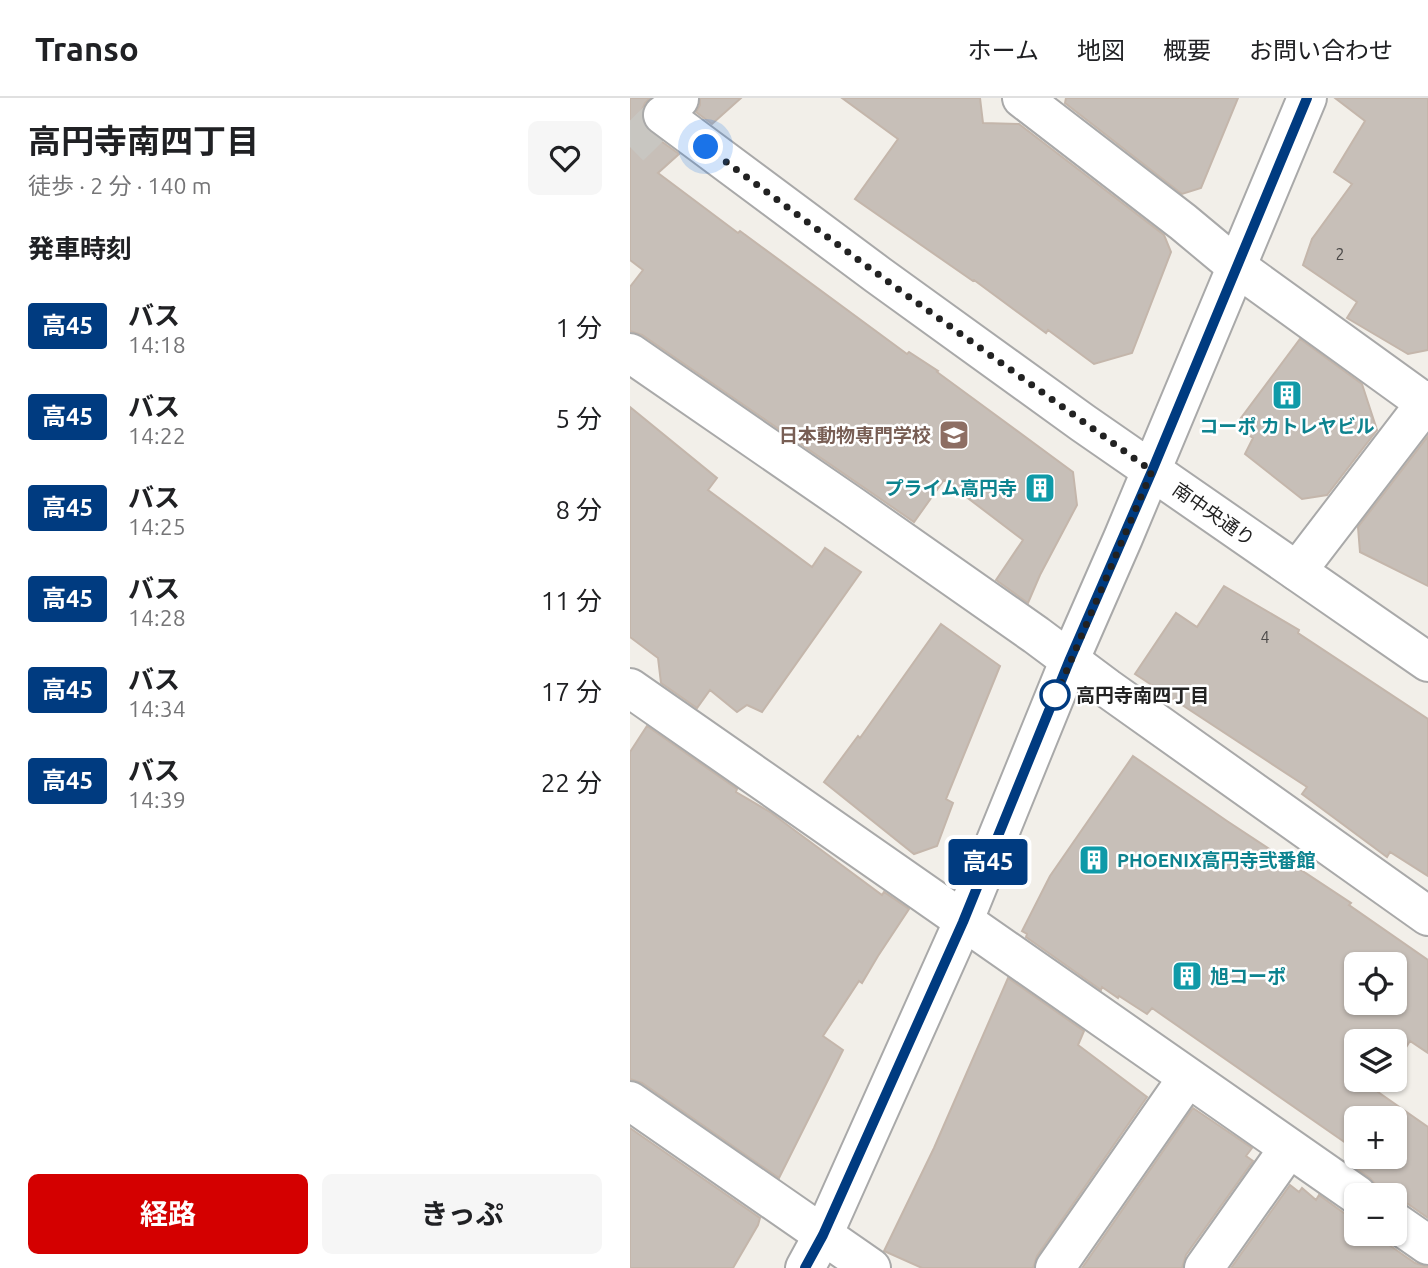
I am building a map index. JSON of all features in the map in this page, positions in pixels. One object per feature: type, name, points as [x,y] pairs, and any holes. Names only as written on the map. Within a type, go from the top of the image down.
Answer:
[{"type":"street","points":[[805,1268],[823,1235],[963,922],[1070,659],[1152,471],[1307,98]]},
{"type":"street","points":[[1039,103],[1237,267],[1427,403],[1297,571]]},
{"type":"street","name":"南中央通り","points":[[673,104],[878,275],[1152,471],[1428,662]]},
{"type":"street","points":[[630,353],[1070,659],[1428,916]]},
{"type":"street","points":[[630,688],[1344,1186]]},
{"type":"street","points":[[1055,1268],[1188,1077]]},
{"type":"street","points":[[630,1101],[871,1268]]},
{"type":"street","points":[[1204,1268],[1289,1148]]},
{"type":"street","points":[[1407,1230],[1428,1245]]},
{"type":"building","points":[[630,98],[650,98],[641,112],[643,124],[650,133],[679,154],[658,173],[907,354],[909,352],[938,371],[1073,472],[1077,505],[1028,603],[996,580],[1023,540],[944,480],[914,522],[642,335],[630,331],[630,287],[643,270],[630,260]]},
{"type":"building","points":[[700,98],[741,98],[712,124],[696,112]]},
{"type":"building","points":[[842,98],[980,98],[983,123],[1019,124],[1164,235],[1171,252],[1132,353],[1094,364],[855,199],[898,139]]},
{"type":"building","points":[[1066,98],[1238,98],[1201,188],[1182,194],[1065,103]]},
{"type":"building","points":[[1335,98],[1428,98],[1428,350],[1408,354],[1347,318],[1357,302],[1303,265],[1312,239],[1352,184],[1334,172],[1365,121]]},
{"type":"building","points":[[1300,339],[1362,384],[1377,430],[1327,495],[1302,499],[1245,454],[1253,438],[1235,426]]},
{"type":"building","points":[[630,407],[717,478],[708,490],[812,567],[825,548],[861,572],[762,712],[747,705],[737,712],[710,690],[697,708],[661,683],[658,658],[630,637]]},
{"type":"building","points":[[1428,436],[1428,586],[1360,552],[1358,527]]},
{"type":"building","points":[[1224,586],[1299,630],[1298,633],[1428,719],[1428,876],[1390,852],[1387,857],[1302,794],[1307,787],[1135,674],[1176,613],[1197,627]]},
{"type":"building","points":[[941,624],[1000,666],[946,799],[953,803],[937,846],[914,854],[824,782],[858,736],[860,738]]},
{"type":"building","points":[[647,726],[882,895],[884,892],[909,909],[862,983],[859,981],[823,1036],[843,1050],[779,1178],[642,1083],[630,1079],[630,752]]},
{"type":"building","points":[[1133,756],[1351,903],[1349,905],[1428,960],[1428,1053],[1410,1041],[1407,1046],[1407,1029],[1344,1029],[1344,1092],[1378,1092],[1398,1106],[1344,1106],[1344,1142],[1152,1008],[1147,1014],[1102,987],[1101,990],[1026,937],[1027,934],[1022,931],[1050,876]]},
{"type":"building","points":[[1008,978],[1084,1031],[1078,1045],[1147,1097],[1037,1256],[1033,1268],[922,1268],[884,1251],[934,1148]]},
{"type":"building","points":[[1193,1108],[1252,1148],[1246,1156],[1253,1161],[1186,1255],[1182,1268],[1082,1268]]},
{"type":"building","points":[[1407,1112],[1428,1127],[1428,1218],[1407,1204],[1407,1183],[1374,1183],[1358,1169],[1407,1169]]},
{"type":"building","points":[[630,1128],[760,1218],[733,1268],[630,1268]]},
{"type":"building","points":[[1290,1185],[1299,1192],[1302,1188],[1316,1200],[1319,1195],[1344,1213],[1344,1246],[1391,1246],[1415,1263],[1428,1267],[1428,1268],[1231,1268]]},
{"type":"tunnel","points":[[630,147],[679,99]]},
{"type":"bus line","name":"高45","points":[[805,1268],[823,1235],[963,922],[1070,659],[1152,471],[1307,98]]},
{"type":"place","name":"コーポ カトレヤビル","points":[[1287,395]]},
{"type":"place","name":"日本動物専門学校","points":[[954,435]]},
{"type":"place","name":"プライム高円寺","points":[[1040,488]]},
{"type":"place","name":"高円寺南四丁目","points":[[1055,695]]},
{"type":"place","name":"PHOENIX高円寺弐番館","points":[[1094,860]]},
{"type":"place","name":"旭コーポ","points":[[1187,976]]},
{"type":"route","points":[[706,147],[1152,471],[1051,707],[1055,695]]}]
